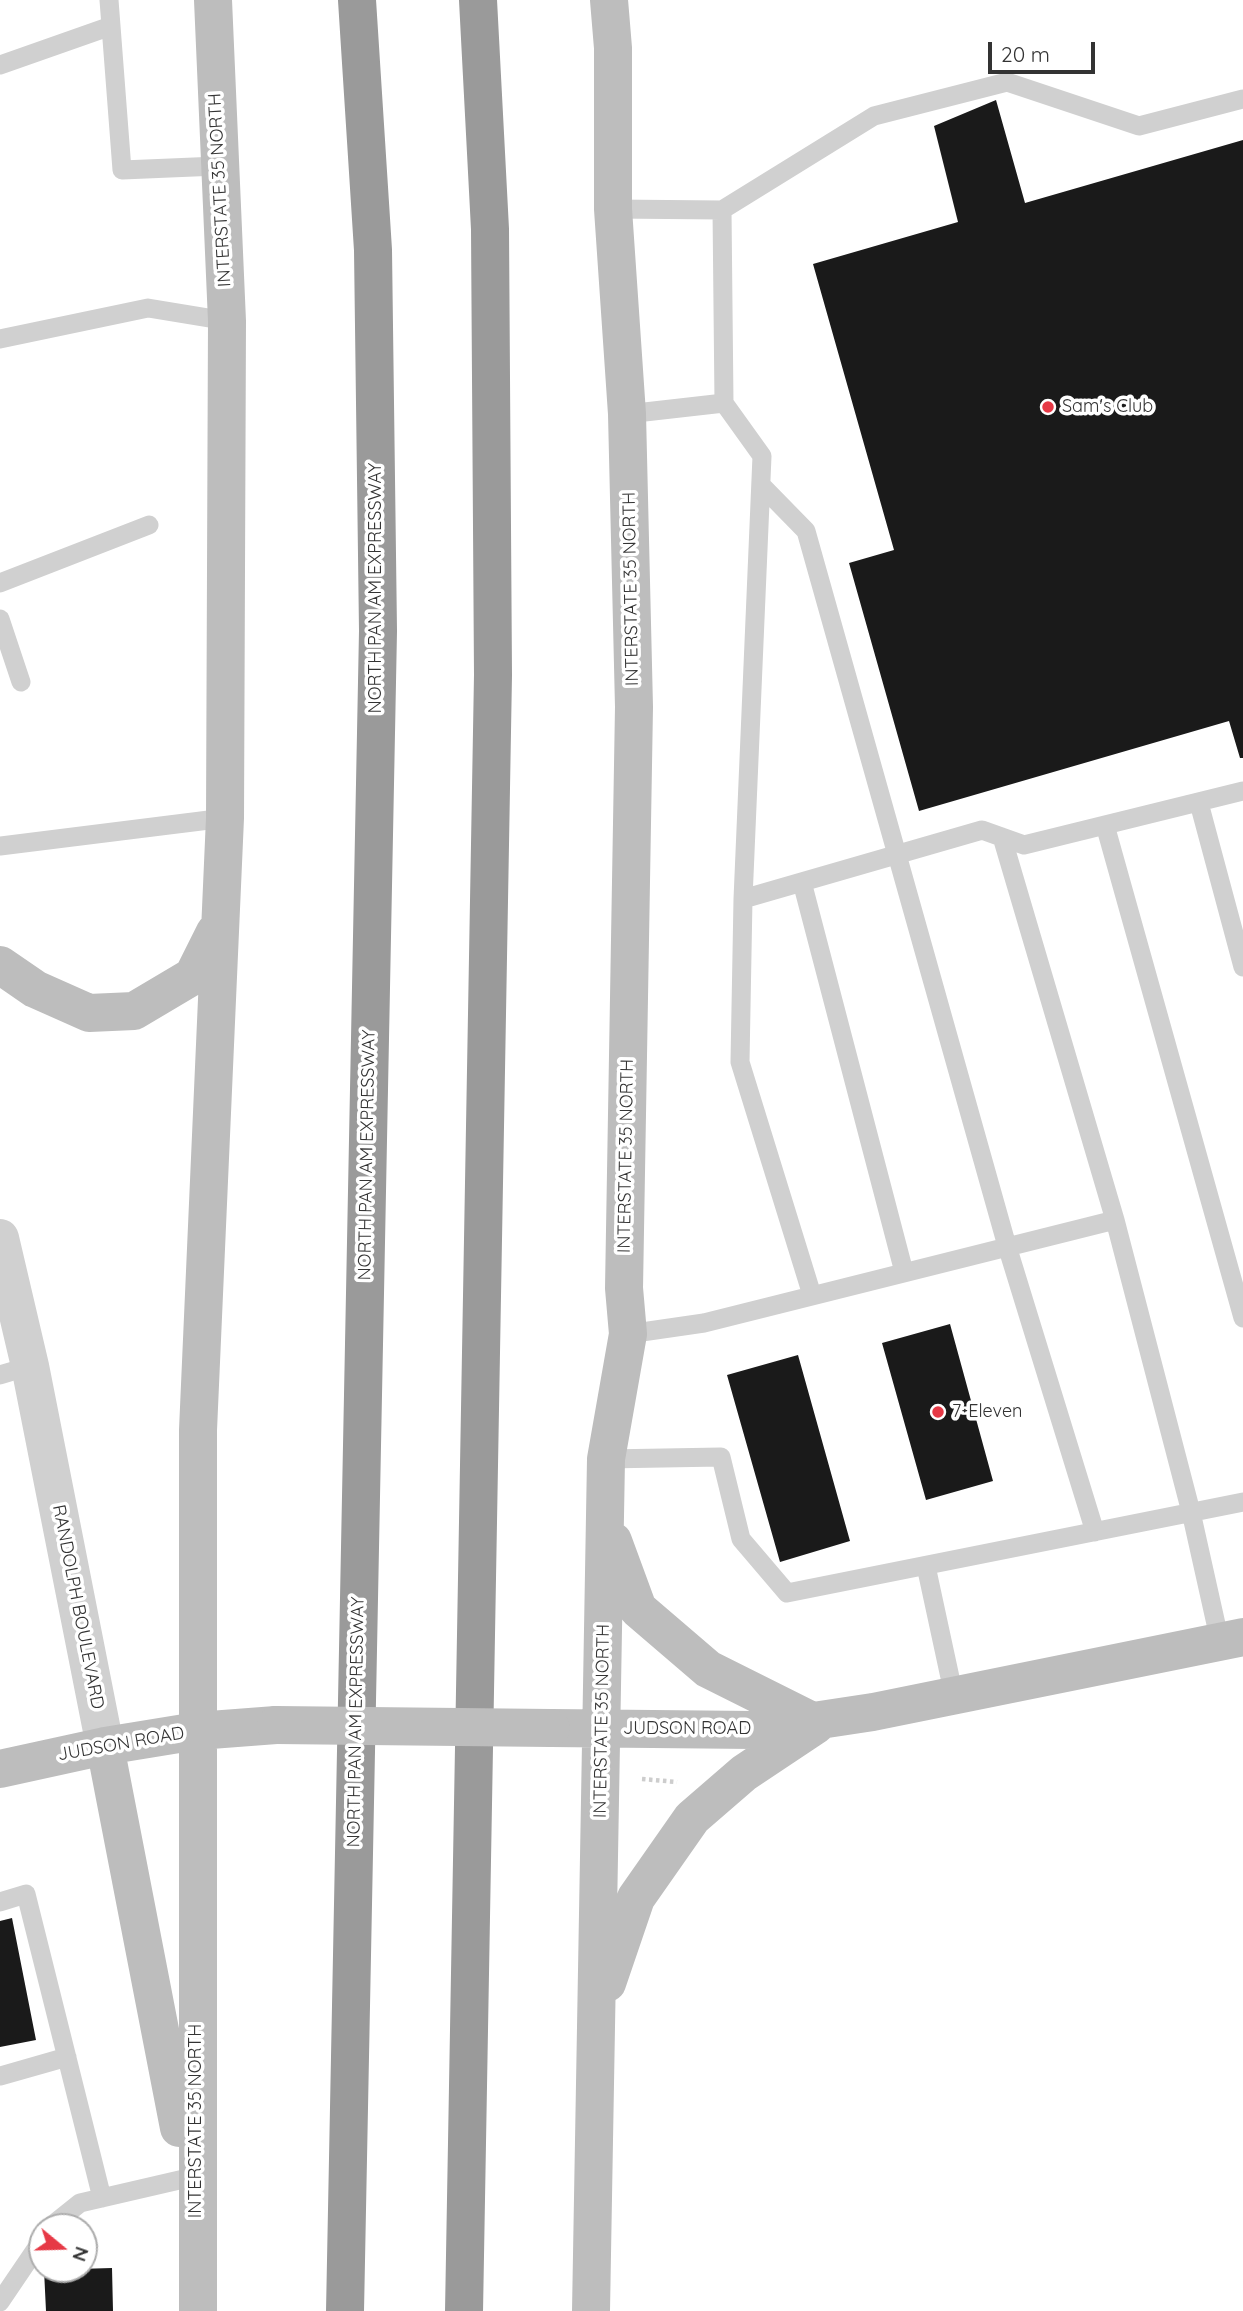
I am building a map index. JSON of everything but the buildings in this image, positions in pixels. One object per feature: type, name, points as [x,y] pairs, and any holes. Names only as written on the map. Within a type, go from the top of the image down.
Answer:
[{"type":"highway","name":"NORTH PAN AM EXPRESSWAY","points":[[345,2311],[378,631],[373,250],[357,0]]},
{"type":"highway","points":[[464,2311],[493,675],[490,229],[478,0]]},
{"type":"highway","points":[[320,2311],[352,2021]]},
{"type":"main road","name":"INTERSTATE 35 NORTH","points":[[198,2311],[198,1430],[225,818],[227,321],[218,166],[213,0]]},
{"type":"main road","name":"INTERSTATE 35 NORTH","points":[[592,2311],[606,1459],[628,1334],[624,1288],[634,707],[627,414],[613,209],[613,48],[609,0]]},
{"type":"main road","points":[[0,964],[35,989],[89,1013],[134,1011],[193,976],[221,921]]},
{"type":"main road","points":[[595,2018],[636,1898],[692,1818],[744,1773],[818,1720],[708,1669],[638,1609],[606,1521]]},
{"type":"main road","name":"JUDSON ROAD","points":[[0,1769],[105,1746],[197,1731],[276,1725],[754,1730],[954,1696],[1231,1640]]},
{"type":"main road","name":"RANDOLPH BOULEVARD","points":[[105,1746],[196,2225]]},
{"type":"street","name":"RANDOLPH BOULEVARD","points":[[0,1238],[15,1370],[105,1746]]},
{"type":"lane","points":[[109,0],[122,170],[218,166]]},
{"type":"lane","points":[[0,65],[111,26]]},
{"type":"lane","points":[[613,209],[722,210],[874,116],[1007,82],[1139,126],[1243,99]]},
{"type":"lane","points":[[722,210],[724,403],[762,456],[743,899],[740,1062],[812,1295]]},
{"type":"lane","points":[[0,339],[148,308],[227,321]]},
{"type":"lane","points":[[627,414],[724,403]]},
{"type":"lane","points":[[761,485],[806,531],[899,853],[1007,1246],[1095,1532]]},
{"type":"lane","points":[[0,583],[149,526]]},
{"type":"lane","points":[[0,619],[21,682]]},
{"type":"lane","points":[[743,899],[982,830],[1024,845],[1243,792]]},
{"type":"lane","points":[[1199,803],[1243,967]]},
{"type":"lane","points":[[0,846],[225,818]]},
{"type":"lane","points":[[1105,825],[1243,1318]]},
{"type":"lane","points":[[1002,837],[1115,1220],[1191,1512],[1231,1640]]},
{"type":"lane","points":[[802,882],[904,1272]]},
{"type":"lane","points":[[628,1334],[704,1323],[1115,1220]]},
{"type":"lane","points":[[606,1459],[721,1457],[741,1539],[787,1593],[1243,1502]]},
{"type":"lane","points":[[926,1566],[954,1696]]},
{"type":"lane","points":[[0,1902],[26,1894],[102,2198]]},
{"type":"lane","points":[[0,2076],[67,2057]]},
{"type":"lane","points":[[68,2213],[80,2203],[188,2178]]},
{"type":"lane","points":[[0,2302],[28,2260]]},
{"type":"place","name":"Sam's Club","points":[[1048,407]]},
{"type":"place","name":"7-Eleven","points":[[938,1412]]}]
